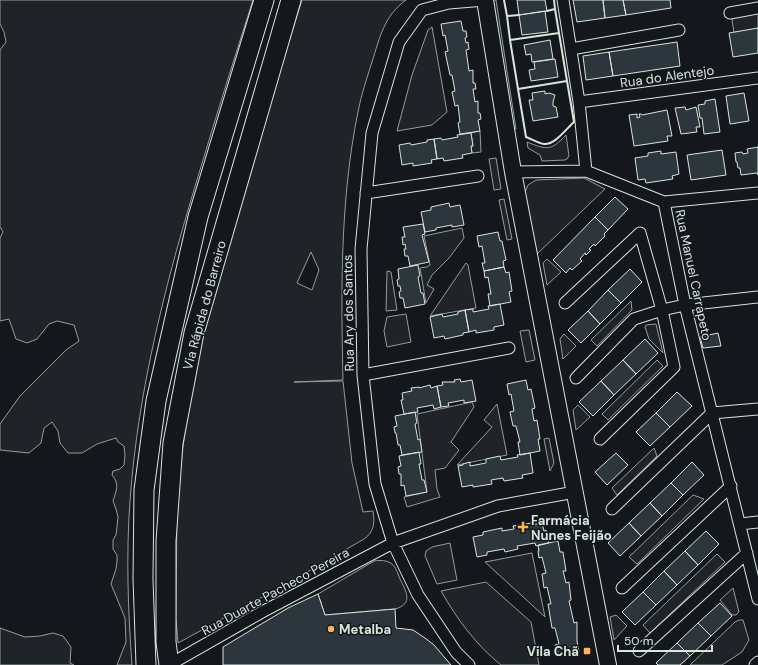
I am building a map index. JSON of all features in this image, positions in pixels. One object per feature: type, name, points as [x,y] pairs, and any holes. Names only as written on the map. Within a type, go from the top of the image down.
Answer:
[{"type":"highway","name":"Via Rápida do Barreiro","points":[[146,665],[143,579],[144,490],[156,401],[198,217],[264,0]]},
{"type":"highway","name":"Via Rápida do Barreiro","points":[[169,665],[166,642],[166,541],[173,443],[194,333],[291,0]]},
{"type":"main road","points":[[485,0],[513,172],[608,665]]},
{"type":"street","name":"Rua Ary dos Santos","points":[[469,665],[456,652],[418,595],[394,543],[375,484],[364,375],[361,249],[372,133],[399,42],[422,10],[449,3],[485,0]]},
{"type":"street","points":[[563,0],[579,102],[586,171]]},
{"type":"street","points":[[730,13],[758,8]]},
{"type":"street","points":[[571,48],[679,30]]},
{"type":"street","name":"Rua do Alentejo","points":[[579,102],[758,78]]},
{"type":"street","name":"Rua Manuel Carrapeto","points":[[513,172],[586,171],[664,202],[685,305],[758,599]]},
{"type":"street","points":[[366,193],[478,176]]},
{"type":"street","points":[[664,202],[758,193]]},
{"type":"street","points":[[565,303],[640,233],[662,310],[674,367],[600,439]]},
{"type":"street","points":[[576,378],[634,319],[662,310],[685,305],[758,297]]},
{"type":"street","points":[[364,375],[509,348]]},
{"type":"street","points":[[612,509],[712,413],[758,408]]},
{"type":"street","points":[[622,588],[730,486]]},
{"type":"street","name":"Rua Duarte Pacheco Pereira","points":[[169,665],[262,612],[394,543],[498,506],[575,492]]},
{"type":"street","points":[[740,524],[758,522]]},
{"type":"street","points":[[639,651],[747,553]]},
{"type":"street","points":[[755,665],[758,662]]},
{"type":"shaded area","points":[[0,0],[253,0],[176,251],[165,292],[147,375],[134,459],[130,501],[128,583],[132,665],[117,665],[126,642],[125,618],[111,584],[117,561],[117,555],[113,549],[113,540],[116,535],[118,517],[113,501],[117,485],[112,475],[113,471],[120,469],[124,465],[124,446],[118,442],[116,438],[97,444],[82,453],[68,453],[60,443],[58,431],[52,422],[44,428],[41,443],[29,453],[0,450],[0,424],[20,396],[66,350],[79,341],[74,325],[57,321],[49,324],[37,339],[27,343],[16,339],[9,319],[0,321],[0,238],[3,232],[0,228],[0,50],[6,42],[4,32],[0,24]]},
{"type":"shaded area","points":[[302,0],[406,0],[393,13],[380,36],[361,99],[352,145],[343,246],[343,380],[294,382],[343,381],[352,463],[363,512],[373,511],[374,519],[372,530],[364,539],[290,582],[178,643],[176,619],[177,501],[183,446],[195,371],[207,315],[246,179]],"holes":[[[311,252],[319,270],[312,290],[297,283]]]},
{"type":"shaded area","points":[[493,0],[496,0],[516,129],[513,129]]},
{"type":"shaded area","points":[[735,13],[758,13],[758,28],[734,33],[732,20]]},
{"type":"shaded area","points":[[432,27],[447,112],[432,125],[397,131],[412,75],[428,30]]},
{"type":"shaded area","points":[[480,131],[481,152],[472,153],[471,146],[473,146],[471,133]]},
{"type":"shaded area","points":[[566,135],[569,156],[565,160],[542,161],[540,155],[528,148],[527,142],[539,147],[548,148],[556,144]]},
{"type":"shaded area","points":[[496,158],[501,189],[494,190],[489,159]]},
{"type":"shaded area","points":[[584,178],[605,189],[537,254],[525,192],[528,185],[536,180]]},
{"type":"shaded area","points":[[504,199],[512,239],[507,240],[499,200]]},
{"type":"shaded area","points":[[462,228],[464,238],[449,258],[432,275],[427,285],[434,289],[426,303],[420,268],[430,265],[424,236]]},
{"type":"shaded area","points":[[547,259],[561,272],[547,285],[543,263]]},
{"type":"shaded area","points":[[466,263],[468,265],[476,308],[430,316]]},
{"type":"shaded area","points":[[387,271],[391,272],[397,310],[386,311]]},
{"type":"shaded area","points":[[631,301],[632,310],[597,346],[591,340]]},
{"type":"shaded area","points":[[406,314],[411,342],[387,347],[384,331],[387,317]]},
{"type":"shaded area","points":[[656,324],[663,353],[649,339],[645,327],[646,325]]},
{"type":"shaded area","points":[[529,330],[535,360],[526,362],[520,331]]},
{"type":"shaded area","points":[[564,334],[576,346],[563,359],[560,339]]},
{"type":"shaded area","points":[[657,360],[663,366],[608,420],[602,414]]},
{"type":"shaded area","points":[[472,402],[474,407],[451,442],[459,450],[445,468],[435,470],[437,489],[440,497],[407,507],[404,497],[427,492],[417,414]]},
{"type":"shaded area","points":[[497,404],[507,455],[457,465],[492,427],[484,420]]},
{"type":"shaded area","points":[[578,405],[590,417],[576,430],[573,410]]},
{"type":"shaded area","points":[[549,438],[554,463],[550,471],[544,439]]},
{"type":"shaded area","points":[[654,448],[657,456],[617,495],[612,488]]},
{"type":"shaded area","points":[[693,495],[704,499],[637,564],[629,557]]},
{"type":"shaded area","points":[[450,543],[457,580],[437,584],[425,556],[426,551],[432,547]]},
{"type":"shaded area","points":[[532,553],[545,617],[485,562]]},
{"type":"shaded area","points":[[717,554],[725,562],[650,633],[643,625]]},
{"type":"shaded area","points":[[374,561],[386,561],[395,567],[406,592],[407,600],[405,604],[395,609],[325,615],[318,594]]},
{"type":"shaded area","points":[[486,582],[531,622],[539,665],[501,665],[475,640],[454,612],[441,591]]},
{"type":"shaded area","points":[[733,588],[739,612],[736,615],[732,615],[720,600]]},
{"type":"shaded area","points":[[616,615],[627,626],[614,640],[610,617]]},
{"type":"shaded area","points":[[743,620],[749,640],[742,652],[722,665],[690,665],[735,622]]},
{"type":"shaded area","points":[[0,628],[25,637],[53,633],[63,636],[71,647],[70,663],[74,665],[0,665]]},
{"type":"building","points":[[517,0],[545,0],[547,11],[519,15]]},
{"type":"building","points":[[573,0],[603,0],[605,18],[577,22]]},
{"type":"building","points":[[603,0],[623,0],[626,15],[605,18]]},
{"type":"building","points":[[623,0],[670,0],[671,8],[626,15]]},
{"type":"building","points":[[545,11],[548,32],[522,35],[519,15]]},
{"type":"building","points":[[461,21],[463,31],[466,31],[467,37],[465,38],[466,43],[468,42],[469,49],[466,50],[469,71],[473,70],[473,83],[475,83],[476,89],[473,89],[475,102],[478,101],[478,113],[480,113],[481,119],[478,120],[480,131],[460,134],[458,123],[460,122],[458,105],[455,106],[452,92],[455,91],[445,52],[448,51],[441,24]]},
{"type":"building","points":[[758,28],[758,53],[733,57],[729,33]]},
{"type":"building","points":[[550,40],[553,59],[532,62],[531,54],[526,55],[524,45]]},
{"type":"building","points":[[677,42],[680,66],[613,76],[609,52]]},
{"type":"building","points":[[609,52],[613,76],[586,80],[583,56]]},
{"type":"building","points":[[555,59],[558,77],[531,81],[529,70],[535,69],[534,62]]},
{"type":"building","points":[[545,91],[545,94],[549,93],[555,95],[553,106],[556,107],[558,117],[533,121],[529,100],[533,100],[532,93]]},
{"type":"building","points":[[744,93],[749,121],[730,124],[726,96]]},
{"type":"building","points":[[715,99],[720,132],[704,134],[702,118],[700,118],[698,105],[705,104],[705,101]]},
{"type":"building","points":[[685,107],[686,110],[696,107],[700,127],[696,127],[697,132],[681,134],[675,108]]},
{"type":"building","points":[[667,110],[672,136],[667,136],[668,141],[634,146],[629,115],[637,114],[637,118],[640,117],[639,114],[642,115]]},
{"type":"building","points":[[471,133],[473,146],[471,146],[472,153],[462,155],[463,158],[444,161],[443,158],[437,159],[434,139],[441,138],[442,140],[458,137],[457,135]]},
{"type":"building","points":[[434,139],[437,159],[431,160],[432,163],[413,166],[413,163],[402,165],[399,145],[410,143],[411,145]]},
{"type":"building","points":[[758,147],[758,175],[757,173],[741,175],[740,168],[738,168],[736,162],[735,153],[748,153],[747,149]]},
{"type":"building","points":[[722,150],[726,175],[691,180],[687,155]]},
{"type":"building","points":[[661,151],[661,154],[676,152],[679,174],[672,176],[673,179],[646,183],[645,179],[638,180],[635,158],[648,156],[648,153]]},
{"type":"building","points":[[615,197],[628,209],[608,230],[595,217]]},
{"type":"building","points":[[449,203],[450,207],[460,205],[464,225],[452,227],[452,225],[425,232],[421,212],[431,210],[431,207]]},
{"type":"building","points":[[595,217],[608,230],[604,234],[605,236],[595,246],[594,244],[589,249],[591,250],[586,255],[585,253],[580,259],[582,261],[572,270],[570,268],[566,273],[553,260]]},
{"type":"building","points":[[423,224],[425,234],[422,235],[429,262],[410,266],[408,256],[405,256],[405,244],[403,245],[402,237],[405,237],[403,227]]},
{"type":"building","points":[[498,232],[500,241],[502,241],[506,260],[503,261],[504,267],[484,271],[482,263],[485,263],[482,246],[479,247],[477,236]]},
{"type":"building","points":[[418,265],[420,276],[418,277],[425,304],[405,308],[403,298],[400,298],[399,292],[401,291],[397,280],[399,279],[398,269]]},
{"type":"building","points":[[504,267],[506,273],[509,272],[512,291],[509,292],[511,302],[490,306],[488,294],[491,294],[488,277],[485,278],[484,271]]},
{"type":"building","points":[[630,269],[642,282],[621,303],[608,290]]},
{"type":"building","points":[[608,290],[621,303],[600,324],[588,311]]},
{"type":"building","points":[[500,304],[504,325],[494,327],[494,330],[476,333],[476,330],[469,332],[465,310],[473,309],[473,312],[489,309],[488,306]]},
{"type":"building","points":[[465,310],[469,332],[445,339],[444,336],[434,338],[430,317],[442,314],[443,317],[458,314],[458,312]]},
{"type":"building","points":[[588,311],[600,324],[581,343],[568,330]]},
{"type":"building","points":[[718,333],[721,346],[703,348],[700,337]]},
{"type":"building","points":[[645,339],[658,353],[636,374],[623,360]]},
{"type":"building","points":[[623,360],[636,374],[614,395],[601,381]]},
{"type":"building","points":[[460,379],[461,382],[472,380],[476,401],[464,403],[464,400],[448,403],[449,406],[441,407],[437,386],[443,385],[442,382],[455,382],[454,380]]},
{"type":"building","points":[[526,380],[528,390],[531,389],[535,408],[532,409],[534,421],[537,420],[540,451],[520,455],[518,442],[520,442],[516,426],[513,426],[510,412],[514,411],[511,394],[509,395],[507,384]]},
{"type":"building","points":[[601,381],[614,395],[593,416],[579,402]]},
{"type":"building","points":[[430,385],[431,388],[437,386],[441,407],[434,409],[433,405],[417,408],[418,412],[404,414],[401,400],[403,400],[402,393],[412,391],[411,388],[419,388]]},
{"type":"building","points":[[677,392],[692,406],[670,427],[656,413]]},
{"type":"building","points":[[415,412],[417,423],[415,424],[418,440],[420,439],[422,452],[402,455],[395,433],[394,427],[397,426],[395,416]]},
{"type":"building","points":[[656,413],[670,427],[650,446],[636,432]]},
{"type":"building","points":[[419,452],[421,464],[419,464],[422,480],[424,480],[427,492],[406,496],[404,485],[401,486],[401,474],[399,474],[398,467],[401,466],[399,456]]},
{"type":"building","points":[[530,453],[533,473],[522,475],[523,478],[504,481],[503,478],[491,480],[492,484],[462,487],[458,466],[470,462],[470,466],[486,463],[486,459],[500,456],[501,460]]},
{"type":"building","points":[[616,453],[628,465],[607,485],[595,472]]},
{"type":"building","points":[[692,462],[704,475],[683,495],[671,483]]},
{"type":"building","points":[[671,483],[683,495],[662,516],[650,503]]},
{"type":"building","points":[[650,503],[662,516],[641,536],[629,523]]},
{"type":"building","points":[[532,523],[532,525],[542,523],[544,531],[546,530],[549,543],[536,546],[535,543],[517,546],[518,549],[505,552],[504,549],[487,552],[487,555],[477,557],[473,537],[483,535],[483,532],[502,528],[502,531],[514,529],[513,526]]},
{"type":"building","points":[[629,523],[641,536],[620,556],[608,543]]},
{"type":"building","points":[[706,531],[719,544],[698,565],[685,551]]},
{"type":"building","points":[[558,541],[560,552],[563,552],[566,571],[563,571],[566,583],[569,582],[571,600],[569,601],[574,623],[577,622],[577,641],[579,652],[559,656],[555,645],[559,644],[555,628],[552,628],[548,604],[551,604],[547,587],[544,588],[542,574],[546,573],[542,557],[539,558],[538,551],[538,545]]},
{"type":"building","points":[[685,551],[698,565],[677,585],[664,571]]},
{"type":"building","points":[[664,571],[677,585],[656,605],[643,592]]},
{"type":"building","points":[[643,592],[656,605],[635,625],[622,612]]},
{"type":"building","name":"Metalba","points":[[318,594],[325,615],[395,609],[396,628],[413,630],[425,638],[434,645],[451,665],[223,665],[223,647],[288,608]]},
{"type":"building","points":[[720,603],[732,616],[711,636],[698,623]]},
{"type":"building","points":[[698,623],[711,636],[690,656],[677,643]]},
{"type":"building","points":[[677,643],[690,656],[680,665],[658,665],[656,663]]},
{"type":"wall","points":[[504,0],[507,16]]},
{"type":"wall","points":[[554,0],[555,9]]},
{"type":"wall","points":[[547,11],[555,9],[559,33]]},
{"type":"wall","points":[[510,40],[507,16],[519,15]]},
{"type":"wall","points":[[518,89],[510,40],[559,33],[567,81]]},
{"type":"wall","points":[[567,81],[574,122],[560,136],[548,144],[544,144],[526,137],[518,89],[567,81]]},
{"type":"place","name":"Farmácia Nunes Feijão","points":[[523,527]]},
{"type":"place","name":"Metalba","points":[[331,629]]},
{"type":"place","name":"Vila Chã","points":[[587,651]]}]
